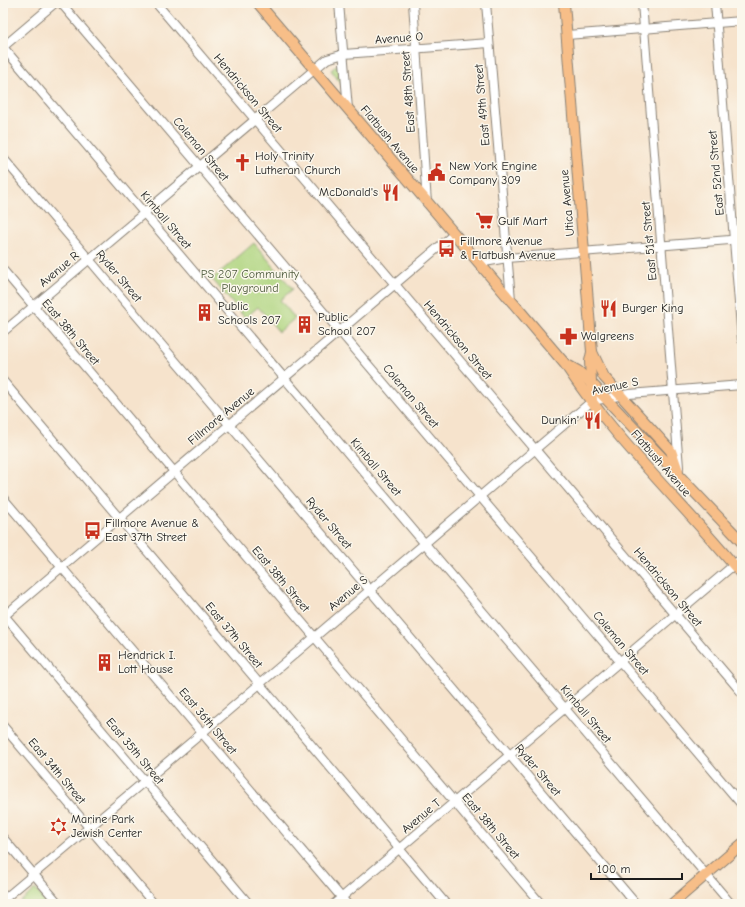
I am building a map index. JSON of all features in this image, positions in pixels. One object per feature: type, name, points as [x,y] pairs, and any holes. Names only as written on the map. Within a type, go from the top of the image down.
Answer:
[{"type":"main road","name":"Utica Avenue","points":[[564,3],[592,352],[590,361],[592,402]]},
{"type":"main road","name":"Flatbush Avenue","points":[[259,4],[565,364],[592,402],[742,575]]},
{"type":"main road","points":[[592,352],[604,377],[671,452],[680,476]]},
{"type":"main road","name":"Flatbush Avenue","points":[[565,364],[578,371],[606,398],[742,542]]},
{"type":"main road","points":[[672,904],[742,844]]},
{"type":"street","points":[[3,47],[55,3]]},
{"type":"street","name":"Coleman Street","points":[[61,3],[742,805]]},
{"type":"street","name":"Hendrickson Street","points":[[156,3],[742,693]]},
{"type":"street","points":[[339,3],[348,109]]},
{"type":"street","name":"East 48th Street","points":[[413,3],[427,203]]},
{"type":"street","name":"East 49th Street","points":[[486,3],[511,300]]},
{"type":"street","name":"East 51st Street","points":[[642,3],[680,476]]},
{"type":"street","name":"East 52nd Street","points":[[714,3],[738,240],[742,340]]},
{"type":"street","points":[[566,35],[742,21]]},
{"type":"street","name":"Avenue O","points":[[314,69],[327,59],[344,54],[489,43]]},
{"type":"street","name":"Kimball Street","points":[[3,47],[731,904]]},
{"type":"street","name":"Avenue R","points":[[3,332],[314,69]]},
{"type":"street","name":"Ryder Street","points":[[3,158],[636,904]]},
{"type":"street","name":"Fillmore Avenue","points":[[4,616],[454,234]]},
{"type":"street","points":[[479,263],[507,258],[738,240]]},
{"type":"street","name":"East 38th Street","points":[[3,270],[541,904]]},
{"type":"street","name":"East 37th Street","points":[[3,381],[446,904]]},
{"type":"street","name":"Avenue S","points":[[3,900],[592,402],[620,395],[742,384]]},
{"type":"street","name":"East 36th Street","points":[[3,498],[344,901]]},
{"type":"street","name":"Avenue T","points":[[334,904],[344,901],[400,850],[676,616],[742,558]]},
{"type":"street","name":"East 35th Street","points":[[4,616],[249,904]]},
{"type":"street","name":"East 34th Street","points":[[3,726],[154,904]]},
{"type":"street","points":[[3,838],[59,904]]},
{"type":"green space","points":[[340,63],[342,85],[331,70]]},
{"type":"green space","name":"PS 207 Community Playground","points":[[254,243],[293,289],[280,300],[295,318],[279,332],[258,307],[245,318],[212,279]]},
{"type":"green space","points":[[35,889],[47,904],[18,904]]},
{"type":"place","name":"Holy Trinity Lutheran Church","points":[[242,163]]},
{"type":"place","name":"New York Engine Company 309","points":[[436,173]]},
{"type":"place","name":"McDonald's","points":[[391,192]]},
{"type":"place","name":"Gulf Mart","points":[[485,221]]},
{"type":"place","name":"Fillmore Avenue & Flatbush Avenue","points":[[447,248]]},
{"type":"place","name":"Burger King","points":[[609,308]]},
{"type":"place","name":"Public Schools 207","points":[[205,313]]},
{"type":"place","name":"Public School 207","points":[[305,324]]},
{"type":"place","name":"Walgreens","points":[[568,336]]},
{"type":"place","name":"Dunkin'","points":[[592,420]]},
{"type":"place","name":"Fillmore Avenue & East 37th Street","points":[[92,530]]},
{"type":"place","name":"Hendrick I. Lott House","points":[[105,662]]},
{"type":"place","name":"Marine Park Jewish Center","points":[[58,826]]}]
